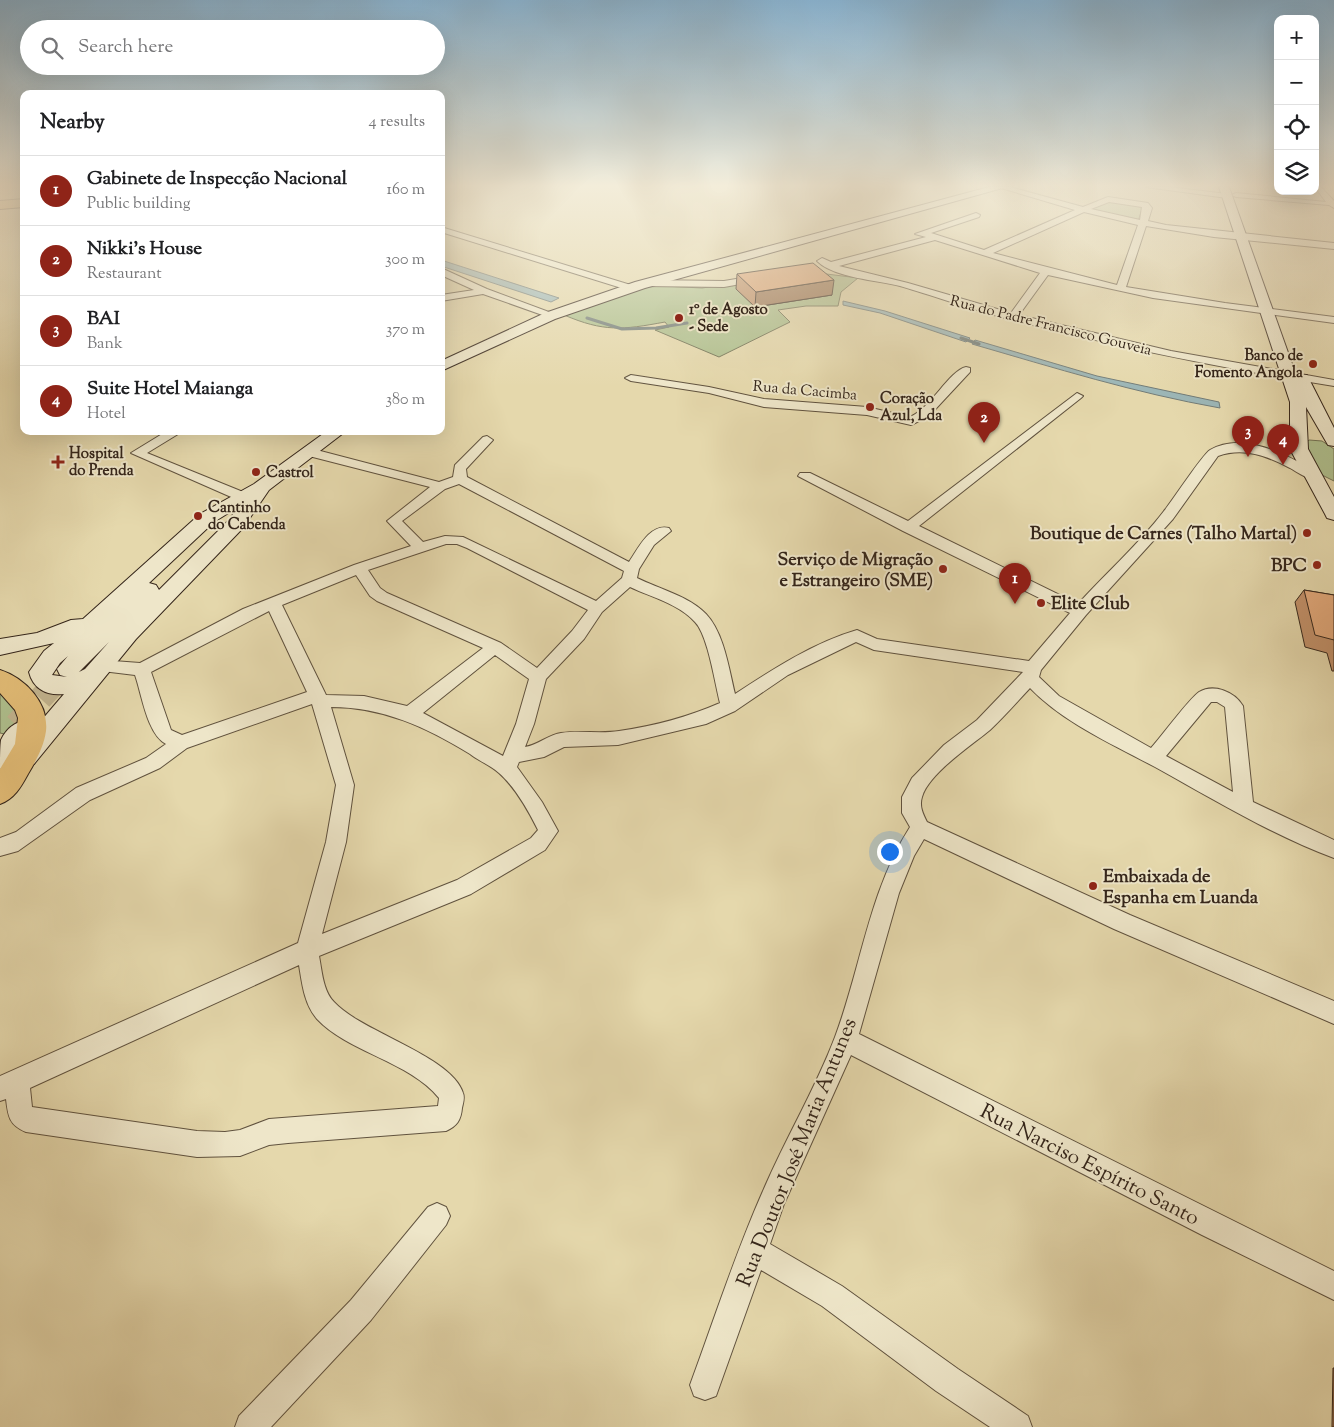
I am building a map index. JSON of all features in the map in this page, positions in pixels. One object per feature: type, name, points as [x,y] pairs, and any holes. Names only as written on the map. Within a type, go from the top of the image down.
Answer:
[{"type":"main road","points":[[445,365],[552,315],[645,283],[755,254]]},
{"type":"main road","points":[[1252,254],[1296,377],[1334,442]]},
{"type":"main road","points":[[1296,377],[1300,427],[1297,441],[1302,457],[1334,514]]},
{"type":"main road","points":[[0,792],[12,744],[84,671],[218,521],[264,484],[332,435]]},
{"type":"main road","points":[[1297,441],[1316,438],[1334,442]]},
{"type":"main road","points":[[1314,476],[1334,485]]},
{"type":"main road","points":[[264,484],[236,524],[128,634],[69,685],[57,686],[46,683],[40,676],[44,665],[52,657],[109,609],[207,518],[264,484]]},
{"type":"main road","points":[[0,647],[32,642],[62,633],[109,609]]},
{"type":"main road","points":[[0,680],[12,688],[30,707],[31,736],[12,744]]},
{"type":"street","points":[[520,254],[631,288]]},
{"type":"street","points":[[820,265],[856,254]]},
{"type":"street","points":[[820,265],[867,254]]},
{"type":"street","points":[[987,254],[1046,271],[1120,288],[1334,320]]},
{"type":"street","points":[[1120,288],[1132,254]]},
{"type":"street","name":"Rua do Padre Francisco Gouveia","points":[[820,265],[884,278],[1013,317],[1145,350],[1334,383]]},
{"type":"street","points":[[694,270],[697,278],[710,284]]},
{"type":"street","points":[[1013,317],[1046,271]]},
{"type":"street","points":[[445,273],[484,291],[552,315]]},
{"type":"street","points":[[645,283],[710,284],[770,276]]},
{"type":"street","points":[[445,297],[484,291]]},
{"type":"street","name":"Rua da Cacimba","points":[[631,378],[709,390],[764,403],[867,411],[911,421],[926,414],[950,384],[966,370]]},
{"type":"street","points":[[908,528],[1077,396]]},
{"type":"street","points":[[170,435],[137,453],[243,497]]},
{"type":"street","points":[[460,479],[460,468],[487,440]]},
{"type":"street","points":[[1314,476],[1273,454],[1235,448],[1223,449],[1214,453],[1168,516],[1080,610],[1032,673],[983,725],[950,750],[919,783],[912,797],[912,813],[920,828],[1122,922],[1334,1013]]},
{"type":"street","points":[[309,452],[440,486]]},
{"type":"street","points":[[805,476],[908,528],[1080,610]]},
{"type":"street","points":[[422,549],[394,521],[440,486],[460,479],[630,575],[702,619],[711,633],[730,706]]},
{"type":"street","points":[[510,762],[538,677],[578,635],[597,608],[630,575],[649,542],[664,531]]},
{"type":"street","points":[[84,671],[142,669],[204,635],[273,603],[359,568],[445,540],[458,540],[597,608]]},
{"type":"street","points":[[359,568],[375,592],[382,597],[495,647],[538,677]]},
{"type":"street","points":[[0,846],[11,845],[83,794],[153,763],[181,743],[319,698],[370,702],[409,714],[510,762],[546,824],[548,831],[544,838],[464,887],[307,950],[8,1086],[20,1114],[26,1119],[197,1144],[225,1145],[240,1143],[269,1132],[288,1130],[448,1118],[451,1111],[452,1095],[444,1085],[420,1067],[343,1024],[325,1010],[315,992],[307,950],[336,842],[345,785],[319,698],[273,603]]},
{"type":"street","points":[[510,762],[538,752],[561,740],[618,738],[671,728],[700,719],[730,706],[782,671],[857,636],[874,644],[1032,673],[1052,700],[1244,807],[1334,849]]},
{"type":"street","points":[[409,714],[495,647]]},
{"type":"street","points":[[142,669],[161,729],[164,734],[181,743]]},
{"type":"street","points":[[1154,757],[1205,697],[1215,695],[1224,698],[1234,706],[1244,807]]},
{"type":"street","name":"Rua Doutor José Maria Antunes","points":[[705,1385],[772,1200],[846,1040],[889,893],[905,852],[920,828]]},
{"type":"street","name":"Rua Narciso Espírito Santo","points":[[846,1040],[1037,1135],[1208,1225],[1334,1286]]},
{"type":"street","points":[[250,1427],[361,1310],[438,1216]]},
{"type":"street","points":[[753,1250],[832,1296],[947,1380],[1017,1427]]},
{"type":"green space","name":"1º de Agosto - Sede","points":[[811,272],[858,278],[841,292],[838,306],[806,306],[778,310],[790,322],[719,357],[655,330],[669,327],[665,322],[637,327],[613,328],[578,321],[564,315],[646,287],[702,288]]},
{"type":"green space","points":[[1309,440],[1322,441],[1334,449],[1334,481],[1316,472],[1303,446]]},
{"type":"green space","points":[[0,694],[11,702],[18,712],[21,723],[21,735],[13,759],[0,780],[0,759],[18,737],[0,733]]},
{"type":"water","points":[[445,261],[559,298],[551,302],[445,267]]},
{"type":"water","points":[[843,301],[885,311],[970,338],[966,342],[880,313],[843,305]]},
{"type":"water","points":[[975,340],[1097,376],[1219,402],[1220,408],[1157,395],[1095,379],[972,344]]},
{"type":"building","points":[[813,263],[834,280],[756,292],[737,274]]},
{"type":"building","points":[[1304,590],[1334,595],[1334,640],[1315,635]]},
{"type":"waterway","points":[[587,318],[622,329],[656,328],[687,323]]},
{"type":"waterway","points":[[961,338],[979,344]]},
{"type":"tunnel","points":[[16,725],[68,669]]},
{"type":"place","name":"1º de Agosto - Sede","points":[[679,318]]},
{"type":"place","name":"Banco de Fomento Angola","points":[[1313,364]]},
{"type":"place","name":"Coração Azul, Lda","points":[[870,407]]},
{"type":"place","name":"Nikki's House","points":[[984,443]]},
{"type":"place","name":"BAI","points":[[1248,457]]},
{"type":"place","name":"Hospital do Prenda","points":[[58,462]]},
{"type":"place","name":"Suite Hotel Maianga","points":[[1283,465]]},
{"type":"place","name":"Castrol","points":[[256,472]]},
{"type":"place","name":"Cantinho do Cabenda","points":[[198,516]]},
{"type":"place","name":"Boutique de Carnes (Talho Martal)","points":[[1307,533]]},
{"type":"place","name":"BPC","points":[[1317,565]]},
{"type":"place","name":"Serviço de Migração e Estrangeiro (SME)","points":[[943,569]]},
{"type":"place","name":"Elite Club","points":[[1041,603]]},
{"type":"place","name":"Gabinete de Inspecção Nacional","points":[[1015,604]]},
{"type":"place","name":"Embaixada de Espanha em Luanda","points":[[1093,886]]}]
